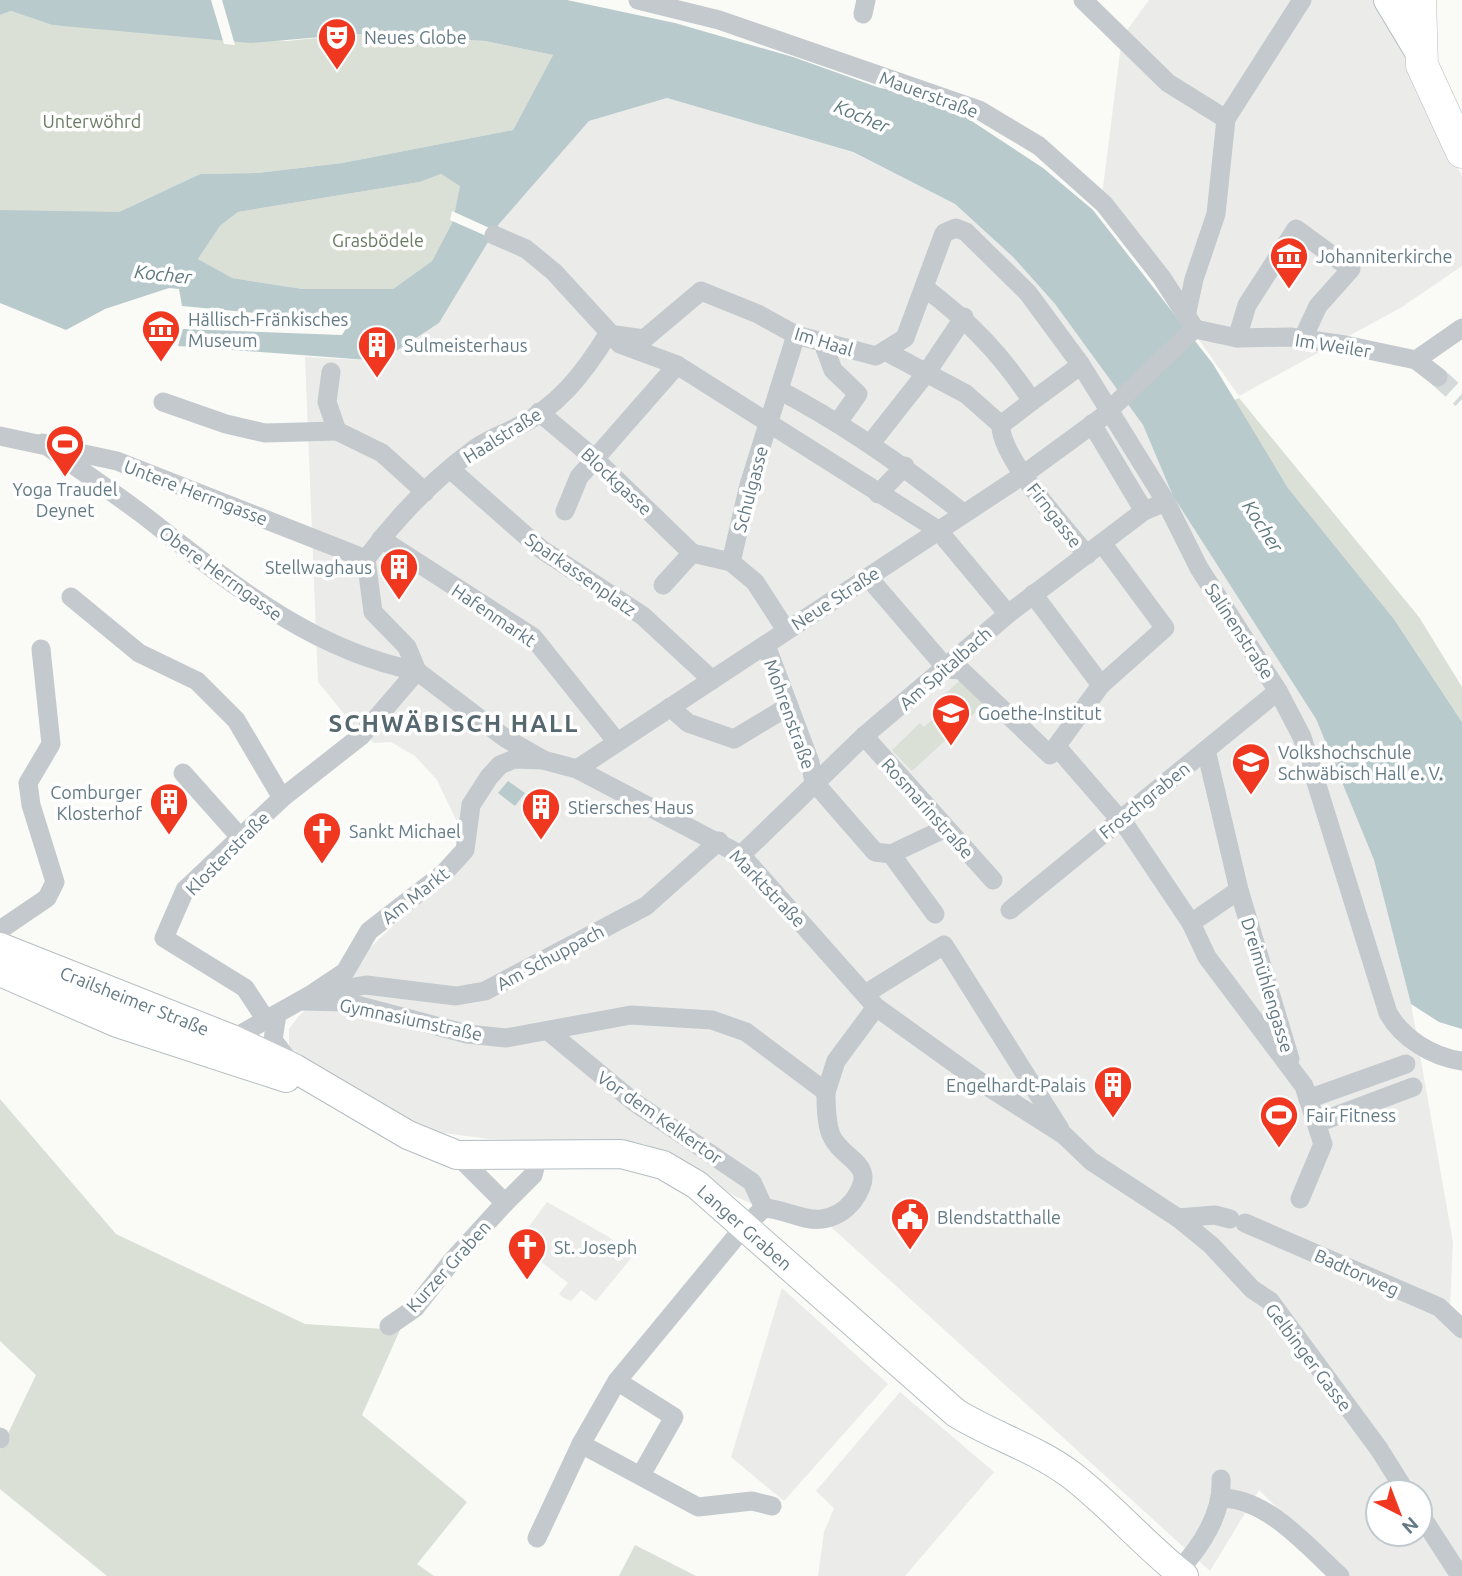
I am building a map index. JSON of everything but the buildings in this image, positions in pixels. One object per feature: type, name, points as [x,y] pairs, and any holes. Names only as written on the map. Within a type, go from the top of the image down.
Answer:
[{"type":"main road","points":[[1388,0],[1421,55]]},
{"type":"main road","points":[[1420,0],[1422,65],[1462,152]]},
{"type":"main road","name":"Crailsheimer Straße","points":[[0,947],[232,1039]]},
{"type":"main road","name":"Crailsheimer Straße","points":[[0,972],[117,1023],[194,1050],[333,1092]]},
{"type":"main road","name":"Crailsheimer Straße","points":[[194,1050],[232,1039]]},
{"type":"main road","name":"Langer Graben","points":[[232,1039],[294,1068],[408,1135],[457,1156],[621,1154],[663,1165],[697,1185],[956,1413],[980,1428],[1043,1456],[1070,1474],[1181,1574]]},
{"type":"street","name":"Mauerstraße","points":[[638,0],[719,19],[979,110],[1039,146],[1104,204],[1162,278],[1191,326]]},
{"type":"street","points":[[1083,0],[1168,83],[1226,119]]},
{"type":"street","points":[[1191,326],[1194,279],[1216,214],[1226,119],[1302,0]]},
{"type":"street","name":"Salinenstraße","points":[[926,288],[940,239],[950,229],[966,232],[1028,293],[1081,365],[1166,502],[1199,568],[1278,691],[1301,737],[1388,1013],[1397,1029],[1426,1048],[1462,1061]]},
{"type":"street","points":[[1237,338],[1247,305],[1296,229],[1351,269],[1318,306],[1303,338]]},
{"type":"street","points":[[494,235],[526,249],[554,272],[620,344],[677,365],[938,530],[1008,614]]},
{"type":"street","points":[[1032,401],[1006,362],[964,317],[926,288],[905,338],[887,352],[922,373],[928,372],[966,394],[1001,425],[1081,365]]},
{"type":"street","name":"Im Haal","points":[[608,334],[644,339],[701,290],[758,314],[796,335],[876,356],[887,352]]},
{"type":"street","points":[[871,443],[928,372],[964,317]]},
{"type":"street","name":"Im Weiler","points":[[1191,326],[1237,338],[1303,338],[1416,360]]},
{"type":"street","name":"Neue Straße","points":[[577,769],[1023,475],[1096,421],[1191,326]]},
{"type":"street","points":[[1438,377],[1416,360],[1462,328]]},
{"type":"street","name":"Haalstraße","points":[[366,559],[425,492],[450,469],[496,435],[539,412],[575,383],[608,334]]},
{"type":"street","name":"Schulgasse","points":[[731,562],[749,485],[796,335]]},
{"type":"street","points":[[823,343],[833,370],[858,394],[839,422]]},
{"type":"street","points":[[565,511],[579,477],[677,365]]},
{"type":"street","points":[[331,372],[327,402],[337,432]]},
{"type":"street","points":[[779,390],[839,422],[871,443],[905,466],[963,513]]},
{"type":"street","points":[[163,402],[226,424],[265,433],[337,432],[357,439],[382,453],[425,492]]},
{"type":"street","name":"Blockgasse","points":[[539,412],[594,458],[692,552]]},
{"type":"street","points":[[1096,421],[1144,511]]},
{"type":"street","name":"Firngasse","points":[[1001,425],[1000,434],[1023,475],[1164,628],[1101,685]]},
{"type":"street","name":"Untere Herrngasse","points":[[0,436],[20,442],[43,443],[117,461],[366,559]]},
{"type":"street","name":"Obere Herrngasse","points":[[43,443],[262,606],[309,633],[379,664],[417,671]]},
{"type":"street","points":[[878,494],[905,466]]},
{"type":"street","name":"Sparkassenplatz","points":[[450,469],[541,549],[643,617],[712,680]]},
{"type":"street","name":"Am Spitalbach","points":[[741,855],[864,736],[947,669],[1032,594],[1144,511],[1166,502]]},
{"type":"street","name":"Hafenmarkt","points":[[381,540],[533,637],[617,742]]},
{"type":"street","points":[[663,585],[692,552],[731,562],[755,582],[786,630]]},
{"type":"street","points":[[366,559],[373,612],[407,647],[417,671],[505,738],[518,743],[543,760]]},
{"type":"street","points":[[868,576],[947,669],[961,670],[1050,755],[1101,685],[1032,594]]},
{"type":"street","points":[[71,597],[139,653],[198,681],[236,720],[282,798]]},
{"type":"street","name":"Mohrenstraße","points":[[766,645],[810,762],[814,782],[875,852],[891,853]]},
{"type":"street","points":[[0,930],[47,898],[55,882],[31,805],[28,783],[51,744],[41,649]]},
{"type":"street","name":"Klosterstraße","points":[[271,1017],[245,988],[164,938],[185,890],[282,798],[375,722],[417,671]]},
{"type":"street","name":"Froschgraben","points":[[1010,910],[1278,691]]},
{"type":"street","points":[[670,707],[688,723],[734,739],[789,706]]},
{"type":"street","name":"Rosmarinstraße","points":[[864,736],[993,880]]},
{"type":"street","name":"Dreimühlengasse","points":[[1057,747],[1120,820],[1191,923],[1207,957],[1293,1069]]},
{"type":"street","name":"Dreimühlengasse","points":[[1206,750],[1239,890],[1293,1069]]},
{"type":"street","name":"Am Markt","points":[[307,998],[345,972],[369,931],[444,873],[466,850],[471,805],[500,765],[514,759],[543,760],[577,769]]},
{"type":"street","name":"Marktstraße","points":[[577,769],[719,841],[741,855],[870,1000]]},
{"type":"street","points":[[183,773],[240,837]]},
{"type":"street","points":[[935,914],[891,853],[946,828]]},
{"type":"street","name":"Am Schuppach","points":[[307,998],[366,985],[456,996],[485,991],[646,906],[719,841]]},
{"type":"street","name":"Dreimühlengasse","points":[[1191,923],[1239,890]]},
{"type":"street","name":"Gelbinger Gasse","points":[[1064,1135],[944,945],[915,962],[870,1000],[982,1083],[1064,1135],[1091,1161],[1178,1218],[1211,1245],[1252,1289],[1270,1301],[1397,1478]]},
{"type":"street","name":"Gymnasiumstraße","points":[[232,1039],[307,998],[345,1002],[467,1034],[506,1038],[631,1015],[712,1020],[746,1032],[826,1092]]},
{"type":"street","points":[[537,1538],[581,1444],[617,1381],[744,1227],[764,1208],[784,1209],[806,1219],[821,1220],[844,1212],[859,1192],[864,1179],[861,1168],[831,1136],[826,1092],[836,1061],[870,1000]]},
{"type":"street","points":[[271,1017],[274,1040],[294,1068]]},
{"type":"street","name":"Vor dem Kelkertor","points":[[548,1031],[634,1102],[752,1182],[764,1208]]},
{"type":"street","points":[[1308,1099],[1406,1065]]},
{"type":"street","points":[[1293,1069],[1308,1099],[1323,1144],[1300,1199]]},
{"type":"street","points":[[1317,1123],[1413,1087]]},
{"type":"street","points":[[457,1156],[505,1203]]},
{"type":"street","name":"Kurzer Graben","points":[[389,1326],[415,1308],[452,1261],[533,1175],[538,1156]]},
{"type":"street","name":"Badtorweg","points":[[1178,1218],[1216,1215],[1237,1221],[1439,1307],[1462,1329]]},
{"type":"street","points":[[617,1381],[674,1417],[641,1475]]},
{"type":"street","points":[[581,1444],[698,1507],[752,1501],[772,1506]]},
{"type":"street","points":[[1181,1574],[1195,1553],[1222,1488],[1287,1528],[1340,1576]]},
{"type":"street","points":[[1434,1536],[1460,1576]]},
{"type":"shaded area","points":[[1149,0],[1375,0],[1407,29],[1429,110],[1462,176],[1462,266],[1402,307],[1239,396],[1101,203],[1122,37]]},
{"type":"shaded area","points":[[667,98],[852,152],[955,204],[1013,257],[1055,304],[1143,425],[1173,496],[1316,719],[1374,860],[1411,1004],[1453,1242],[1450,1306],[1462,1320],[1462,1576],[1346,1576],[1259,1490],[1210,1571],[830,1226],[779,1215],[736,1197],[682,1162],[644,1144],[489,1139],[436,1132],[372,1102],[289,1049],[289,1029],[299,1016],[471,851],[437,780],[415,756],[391,742],[374,743],[353,725],[318,682],[305,357],[381,361],[439,323],[499,224],[589,121]]},
{"type":"shaded area","points":[[547,1202],[609,1237],[632,1257],[596,1301],[581,1290],[571,1301],[564,1298],[559,1294],[568,1283],[517,1243]]},
{"type":"shaded area","points":[[782,1288],[888,1384],[784,1501],[731,1457]]},
{"type":"shaded area","points":[[900,1392],[994,1472],[905,1576],[818,1576],[824,1532],[834,1508],[816,1491]]},
{"type":"green space","name":"Unterwöhrd","points":[[11,11],[52,25],[287,41],[356,34],[485,41],[553,55],[513,130],[342,163],[257,173],[200,174],[119,212],[12,212],[0,210],[0,15]]},
{"type":"green space","name":"Grasbödele","points":[[441,174],[461,186],[453,221],[432,261],[393,289],[303,289],[231,278],[198,259],[220,226],[238,212],[420,182]]},
{"type":"green space","points":[[1239,398],[1419,617],[1462,687],[1462,722],[1394,619],[1288,488],[1234,400]]},
{"type":"green space","points":[[965,676],[988,701],[912,771],[892,750],[920,723],[924,727],[941,712],[937,708],[948,698],[945,694]]},
{"type":"green space","points":[[0,1099],[116,1234],[305,1324],[400,1330],[362,1415],[467,1502],[417,1564],[434,1576],[107,1576],[0,1489],[0,1450],[36,1375],[0,1341]]},
{"type":"green space","points":[[635,1545],[696,1576],[619,1576]]},
{"type":"water","name":"Kocher","points":[[0,0],[567,0],[675,23],[793,57],[880,88],[904,92],[961,114],[1043,168],[1093,210],[1213,364],[1288,488],[1394,619],[1462,722],[1462,1029],[1439,1022],[1411,1004],[1374,860],[1316,719],[1173,496],[1143,425],[1055,304],[1013,257],[955,204],[853,152],[667,98],[589,121],[499,224],[439,323],[381,361],[178,346],[183,329],[342,335],[350,322],[182,306],[179,289],[169,288],[105,309],[66,330],[0,303],[0,210],[119,212],[200,174],[257,173],[342,163],[513,130],[553,55],[485,41],[356,34],[251,43],[52,25],[11,11],[0,15]],"holes":[[[441,174],[460,186],[453,221],[432,261],[393,289],[303,289],[232,278],[198,259],[220,226],[238,212],[420,182]]]},
{"type":"water","points":[[508,781],[525,793],[515,806],[498,793]]},
{"type":"pier","points":[[211,0],[222,0],[235,45],[224,44]]},
{"type":"pier","points":[[452,211],[496,231],[493,239],[450,220]]},
{"type":"tunnel","points":[[1438,377],[1462,399]]},
{"type":"place","name":"Neues Globe","points":[[337,71]]},
{"type":"place","name":"Johanniterkirche","points":[[1289,290]]},
{"type":"place","name":"Hällisch-Fränkisches Museum","points":[[161,363]]},
{"type":"place","name":"Sulmeisterhaus","points":[[377,379]]},
{"type":"place","name":"Yoga Traudel Deynet","points":[[65,478]]},
{"type":"place","name":"Stellwaghaus","points":[[399,601]]},
{"type":"place","name":"Goethe-Institut","points":[[951,747]]},
{"type":"place","name":"Volkshochschule Schwäbisch Hall e. V.","points":[[1251,796]]},
{"type":"place","name":"Comburger Klosterhof","points":[[169,836]]},
{"type":"place","name":"Stiersches Haus","points":[[541,841]]},
{"type":"place","name":"Sankt Michael","points":[[322,865]]},
{"type":"place","name":"Engelhardt-Palais","points":[[1113,1119]]},
{"type":"place","name":"Fair Fitness","points":[[1279,1149]]},
{"type":"place","name":"Blendstatthalle","points":[[910,1251]]},
{"type":"place","name":"St. Joseph","points":[[527,1281]]},
{"type":"district","name":"SCHWÄBISCH HALL","points":[[454,723]]}]
